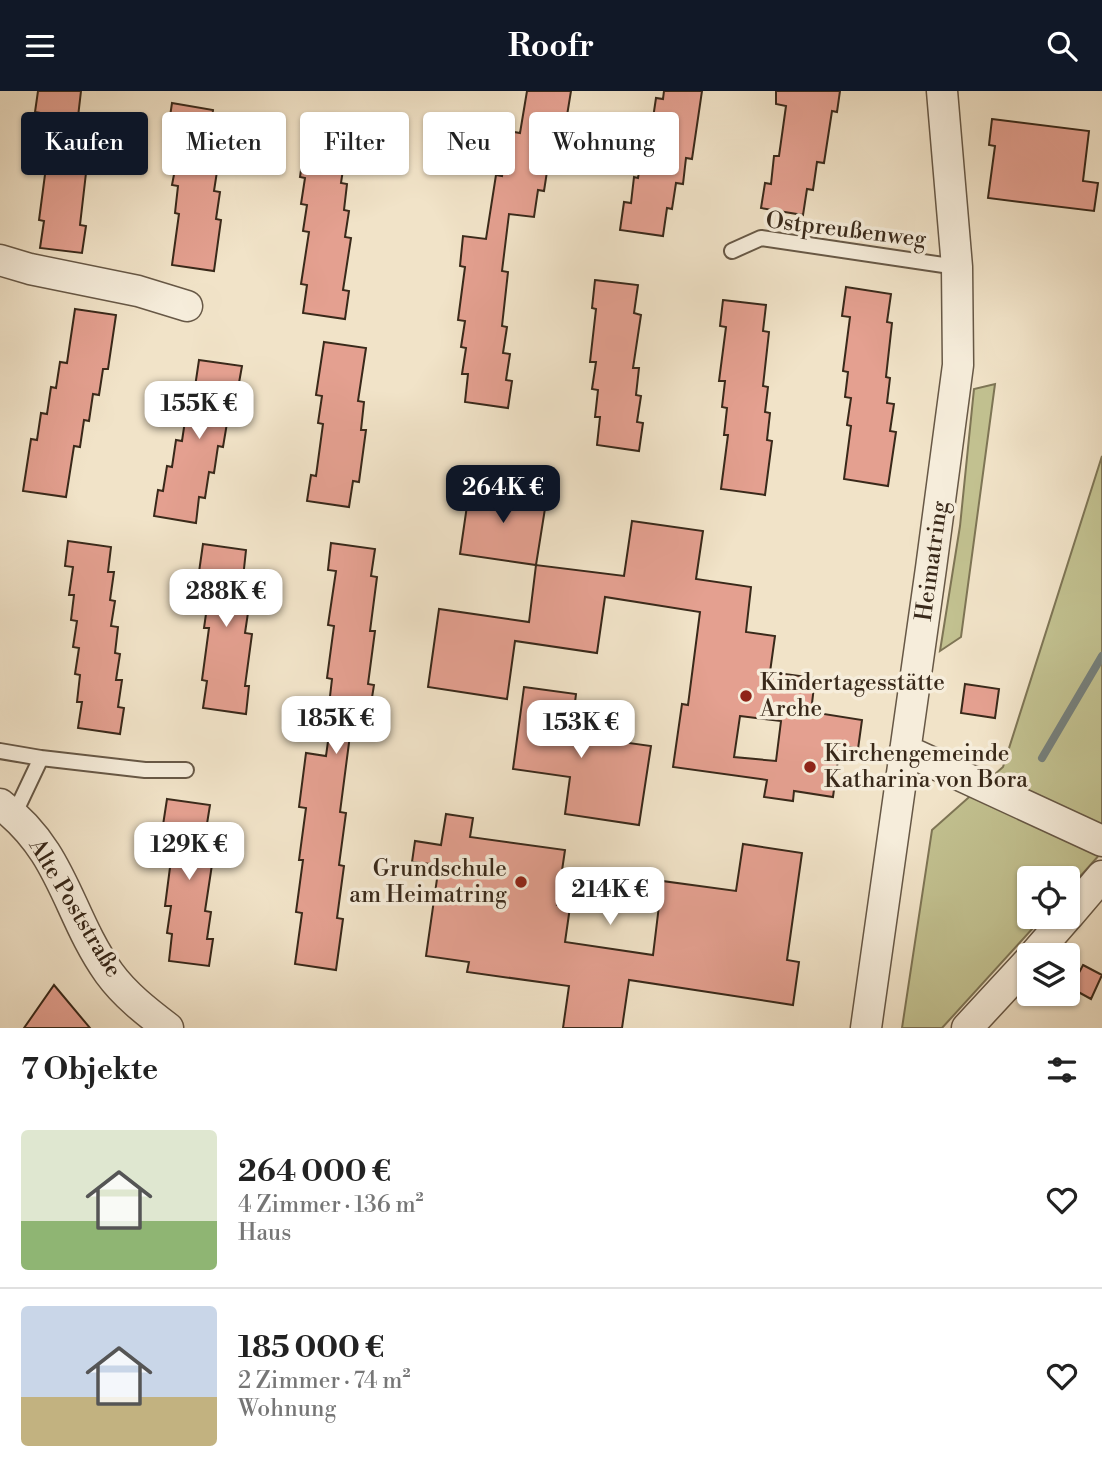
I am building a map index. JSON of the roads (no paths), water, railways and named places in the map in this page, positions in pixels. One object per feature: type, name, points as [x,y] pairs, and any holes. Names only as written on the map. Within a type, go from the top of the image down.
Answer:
[{"type":"street","name":"Heimatring","points":[[866,1028],[958,365],[957,267],[942,91]]},
{"type":"street","points":[[0,260],[30,269],[138,291],[187,306]]},
{"type":"street","points":[[905,750],[1102,841]]},
{"type":"street","name":"Alte Poststraße","points":[[7,810],[44,848],[55,865],[95,950],[111,975],[138,1005],[168,1028]]},
{"type":"street","points":[[1080,902],[1102,876]]},
{"type":"street","points":[[1044,943],[1057,929]]},
{"type":"street","points":[[967,1028],[1017,974]]},
{"type":"lane","name":"Ostpreußenweg","points":[[732,251],[761,238],[957,267]]},
{"type":"lane","points":[[0,751],[145,770],[186,770]]},
{"type":"lane","name":"Alte Poststraße","points":[[7,810],[41,758]]},
{"type":"waterway","points":[[1042,758],[1102,656]]},
{"type":"place","name":"Kindertagesstätte Arche","points":[[746,696]]},
{"type":"place","name":"Kirchengemeinde Katharina von Bora","points":[[810,767]]},
{"type":"place","name":"Grundschule am Heimatring","points":[[521,882]]}]
